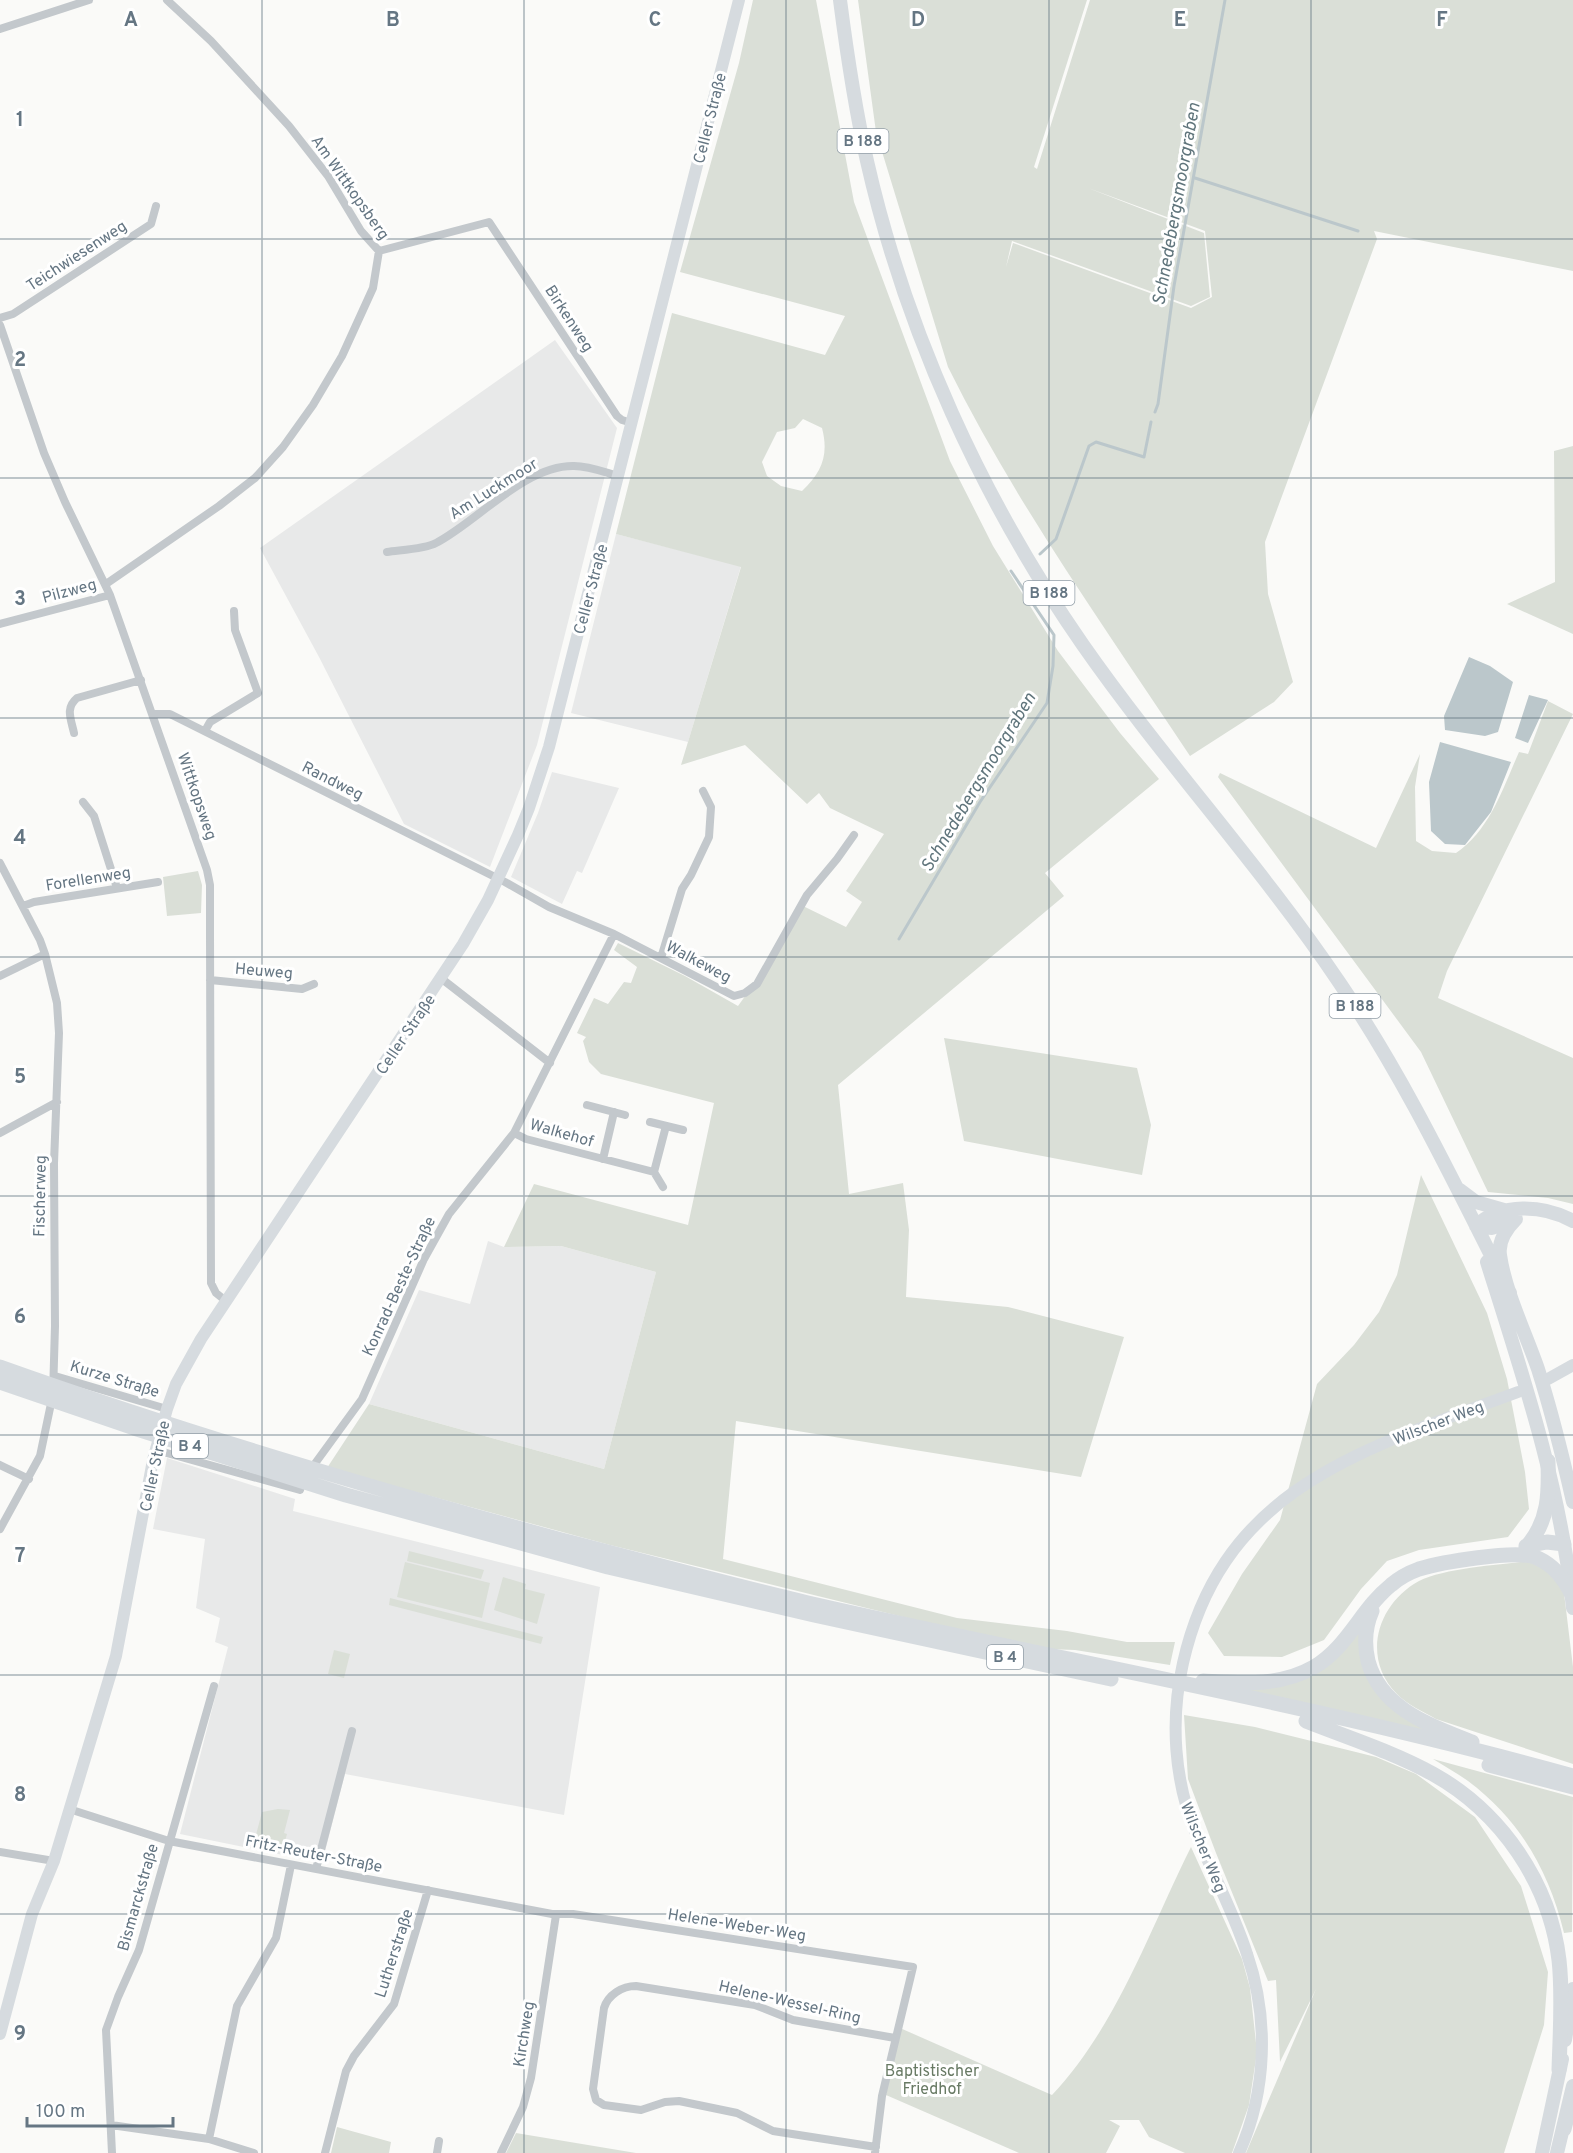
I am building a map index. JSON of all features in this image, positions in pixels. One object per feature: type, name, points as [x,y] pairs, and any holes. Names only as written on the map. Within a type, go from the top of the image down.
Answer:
[{"type":"highway","name":"B 4","points":[[0,1367],[37,1388],[185,1445],[814,1615],[1306,1721],[1573,1787]]},
{"type":"highway","name":"B 4","points":[[0,1382],[37,1388]]},
{"type":"highway","points":[[1522,1552],[1540,1528],[1545,1517],[1549,1491],[1548,1461]]},
{"type":"highway","points":[[1153,1677],[1259,1683],[1294,1676],[1313,1667],[1335,1652],[1380,1595],[1398,1580],[1417,1570],[1522,1552],[1558,1552],[1569,1546]]},
{"type":"highway","points":[[1522,1552],[1551,1566],[1563,1579],[1572,1602]]},
{"type":"highway","name":"B 4","points":[[631,1566],[1308,1711],[1573,1776]]},
{"type":"highway","points":[[1380,1595],[1369,1617],[1365,1642],[1370,1669],[1382,1691],[1391,1701],[1417,1719],[1516,1761]]},
{"type":"highway","points":[[1306,1721],[1434,1774],[1470,1799],[1508,1838],[1527,1866],[1542,1895],[1552,1926],[1559,1959],[1561,1992],[1559,2070]]},
{"type":"highway","points":[[1564,2129],[1573,2096]]},
{"type":"main road","name":"B 188","points":[[840,0],[858,120],[891,250],[932,363],[982,475],[1015,537],[1082,644],[1128,707],[1268,885],[1339,982],[1400,1079],[1510,1293],[1543,1375],[1545,1394],[1573,1502]]},
{"type":"main road","points":[[1459,1190],[1476,1202],[1511,1215]]},
{"type":"main road","points":[[1476,1226],[1488,1217],[1511,1215],[1529,1209],[1552,1212],[1573,1221]]},
{"type":"main road","points":[[1510,1293],[1500,1254],[1502,1239],[1511,1215]]},
{"type":"main road","name":"B 188","points":[[1476,1226],[1548,1461],[1569,1546],[1572,1602]]},
{"type":"main road","points":[[1542,2153],[1573,1989]]},
{"type":"main road","points":[[1557,2153],[1573,2085]]},
{"type":"street","points":[[0,29],[89,0]]},
{"type":"street","name":"Am Wittkopsberg","points":[[106,584],[219,506],[255,478],[283,447],[313,405],[342,356],[373,288],[379,251],[362,231],[328,176],[289,126],[211,41],[167,0]]},
{"type":"street","name":"Celler Straße","points":[[0,2034],[11,2000],[17,1965],[32,1914],[54,1861],[116,1656],[156,1450],[176,1384],[226,1301],[441,979],[498,879],[529,808],[549,747],[618,476],[624,420],[739,0]]},
{"type":"street","name":"Teichwiesenweg","points":[[0,318],[13,314],[151,224],[156,206]]},
{"type":"street","name":"Birkenweg","points":[[379,251],[489,222],[624,420]]},
{"type":"street","name":"Wittkopsweg","points":[[0,325],[44,453],[65,502],[106,584],[154,714],[207,870],[210,885],[211,1283],[216,1293],[226,1301]]},
{"type":"street","name":"Am Luckmoor","points":[[387,552],[434,544],[517,487],[557,467],[575,466],[618,476]]},
{"type":"street","name":"Pilzweg","points":[[0,624],[110,595]]},
{"type":"street","points":[[205,731],[210,722],[258,693],[234,630],[234,611]]},
{"type":"street","points":[[74,733],[68,710],[71,702],[77,698],[141,680]]},
{"type":"street","name":"Randweg","points":[[154,714],[170,714],[498,879]]},
{"type":"street","points":[[661,958],[682,889],[710,837],[711,807],[703,791]]},
{"type":"street","points":[[83,802],[94,816],[117,888]]},
{"type":"street","name":"Walkeweg","points":[[498,879],[549,907],[614,934],[734,996],[745,993],[757,984],[807,895],[854,836]]},
{"type":"street","name":"Fischerweg","points":[[0,863],[45,954],[57,1003],[59,1033],[53,1215],[55,1376],[40,1456],[0,1529]]},
{"type":"street","name":"Forellenweg","points":[[23,906],[34,902],[158,882]]},
{"type":"street","name":"Konrad-Beste-Straße","points":[[156,1450],[300,1490],[303,1480],[362,1400],[424,1258],[449,1214],[514,1133],[614,934]]},
{"type":"street","points":[[0,976],[45,954]]},
{"type":"street","points":[[441,979],[550,1063]]},
{"type":"street","name":"Heuweg","points":[[210,980],[303,989],[314,984]]},
{"type":"street","points":[[0,1133],[57,1102]]},
{"type":"street","name":"Walkehof","points":[[587,1105],[625,1115]]},
{"type":"street","name":"Walkehof","points":[[603,1159],[614,1112]]},
{"type":"street","points":[[650,1122],[683,1130]]},
{"type":"street","points":[[663,1187],[654,1172],[666,1126]]},
{"type":"street","name":"Walkehof","points":[[514,1133],[526,1139],[654,1172]]},
{"type":"street","points":[[1543,1375],[1573,1365]]},
{"type":"street","name":"Kurze Straße","points":[[55,1376],[167,1409]]},
{"type":"street","name":"Wilscher Weg","points":[[1239,2153],[1250,2126],[1260,2080],[1262,2038],[1258,1995],[1247,1954],[1196,1834],[1184,1798],[1178,1761],[1176,1714],[1179,1680],[1199,1609],[1222,1567],[1251,1529],[1287,1497],[1319,1474],[1352,1457],[1414,1431],[1518,1392]]},
{"type":"street","points":[[0,1465],[29,1479]]},
{"type":"street","name":"Bismarckstraße","points":[[112,2153],[106,2030],[118,1997],[140,1950],[214,1686]]},
{"type":"street","points":[[316,1869],[352,1731]]},
{"type":"street","name":"Fritz-Reuter-Straße","points":[[69,1809],[169,1841],[556,1914]]},
{"type":"street","points":[[0,1852],[54,1861]]},
{"type":"street","points":[[209,2139],[237,2006],[276,1938],[291,1865]]},
{"type":"street","name":"Lutherstraße","points":[[325,2153],[346,2072],[354,2056],[394,2004],[428,1890]]},
{"type":"street","name":"Helene-Weber-Weg","points":[[556,1914],[573,1914],[914,1967],[895,2038]]},
{"type":"street","name":"Kirchweg","points":[[501,2153],[524,2107],[531,2078],[556,1914]]},
{"type":"street","name":"Helene-Wessel-Ring","points":[[875,2150],[773,2131],[736,2113],[679,2101],[665,2102],[641,2110],[600,2103],[593,2096],[592,2089],[604,2008],[606,2002],[620,1989],[636,1986],[754,2005],[793,2020],[895,2038]]},
{"type":"street","points":[[875,2150],[882,2096],[895,2038]]},
{"type":"street","points":[[111,2125],[209,2139],[254,2153]]},
{"type":"street","points":[[437,2153],[440,2141]]},
{"type":"shaded area","points":[[555,340],[617,428],[537,745],[490,867],[404,824],[319,657],[260,548]]},
{"type":"shaded area","points":[[616,534],[741,566],[688,742],[571,713]]},
{"type":"shaded area","points":[[1469,657],[1490,666],[1513,682],[1498,732],[1485,736],[1445,730],[1444,716]]},
{"type":"shaded area","points":[[1529,695],[1548,700],[1528,743],[1515,738]]},
{"type":"shaded area","points":[[1440,742],[1511,762],[1491,812],[1465,845],[1445,844],[1431,831],[1429,782]]},
{"type":"shaded area","points":[[552,772],[619,788],[582,873],[577,871],[562,904],[511,877],[538,813]]},
{"type":"shaded area","points":[[488,1241],[504,1247],[561,1246],[656,1272],[604,1469],[369,1404],[419,1290],[470,1304]]},
{"type":"shaded area","points":[[167,1458],[295,1499],[293,1511],[600,1587],[564,1815],[345,1774],[322,1863],[180,1834],[228,1647],[215,1642],[220,1618],[196,1608],[205,1539],[153,1529]]},
{"type":"green space","points":[[753,0],[816,0],[854,202],[950,461],[993,546],[1058,651],[1120,733],[1159,779],[1045,873],[1064,896],[838,1085],[849,1194],[903,1183],[909,1230],[906,1297],[1008,1307],[1124,1337],[1081,1477],[736,1421],[723,1559],[957,1618],[1067,1631],[1127,1642],[1175,1642],[1170,1665],[1075,1650],[1047,1649],[964,1632],[610,1545],[327,1468],[369,1404],[604,1469],[656,1272],[561,1246],[504,1247],[534,1184],[688,1225],[714,1103],[601,1074],[589,1062],[583,1041],[586,1037],[577,1033],[594,998],[608,1004],[624,982],[631,983],[637,967],[614,950],[618,943],[685,976],[738,1006],[761,974],[803,906],[846,927],[862,902],[846,891],[884,834],[830,808],[819,793],[807,804],[745,745],[681,765],[741,567],[616,534],[672,313],[825,355],[845,316],[680,272],[739,63]],"holes":[[[803,419],[822,428],[825,447],[822,462],[815,477],[802,491],[781,486],[767,476],[762,462],[777,432],[795,428]]]},
{"type":"green space","points":[[858,0],[1087,0],[1034,167],[1037,169],[1090,0],[1573,0],[1573,271],[1374,231],[1377,239],[1265,542],[1268,594],[1293,682],[1274,702],[1190,756],[1032,517],[974,418],[948,367],[876,132]],"holes":[[[1088,188],[1205,231],[1212,297],[1191,308],[1013,243],[1006,267],[1012,241],[1191,306],[1210,297],[1204,233]]]},
{"type":"green space","points":[[1573,446],[1573,634],[1507,604],[1555,582],[1554,451]]},
{"type":"green space","points":[[1548,701],[1573,714],[1447,971],[1438,998],[1573,1058],[1573,1204],[1548,1198],[1488,1192],[1421,1052],[1218,777],[1220,773],[1376,848],[1420,754],[1415,787],[1416,841],[1432,851],[1456,853],[1468,844],[1487,820],[1519,752],[1528,754]]},
{"type":"green space","points":[[198,871],[202,885],[201,913],[167,916],[163,877]]},
{"type":"green space","points":[[944,1038],[1137,1068],[1151,1125],[1142,1175],[964,1141]]},
{"type":"green space","points":[[1421,1175],[1487,1313],[1507,1379],[1525,1472],[1529,1509],[1508,1537],[1419,1550],[1387,1561],[1361,1589],[1324,1640],[1282,1657],[1224,1656],[1208,1633],[1242,1574],[1280,1520],[1317,1384],[1354,1345],[1379,1312],[1397,1275]]},
{"type":"green space","points":[[409,1551],[484,1570],[481,1579],[407,1561]]},
{"type":"green space","points":[[1527,1561],[1554,1573],[1564,1593],[1573,1667],[1573,1764],[1436,1719],[1410,1705],[1397,1694],[1386,1680],[1379,1664],[1377,1648],[1384,1617],[1393,1603],[1419,1581],[1442,1573]]},
{"type":"green space","points":[[405,1562],[490,1583],[482,1618],[397,1597]]},
{"type":"green space","points":[[503,1577],[526,1584],[525,1589],[545,1594],[537,1624],[494,1610]]},
{"type":"green space","points":[[390,1598],[543,1637],[541,1644],[389,1605]]},
{"type":"green space","points":[[1358,1629],[1368,1677],[1457,1740],[1221,1687],[1276,1686]]},
{"type":"green space","points":[[334,1650],[350,1654],[344,1678],[328,1674]]},
{"type":"green space","points":[[1184,1715],[1255,1727],[1376,1757],[1416,1774],[1475,1817],[1521,1886],[1548,1972],[1544,2025],[1504,2153],[1246,2153],[1316,1989],[1280,2062],[1276,1980],[1268,1981],[1188,1779]]},
{"type":"green space","points":[[1433,1759],[1573,1797],[1572,1932],[1564,1933],[1558,1910],[1541,1868],[1530,1848],[1503,1812],[1464,1778]]},
{"type":"green space","points":[[278,1809],[290,1810],[282,1852],[253,1846],[262,1812]]},
{"type":"green space","name":"Baptistischer Friedhof","points":[[1191,1847],[1242,1959],[1250,1988],[1257,2052],[1249,2105],[1232,2153],[1185,2153],[1149,2137],[1139,2120],[1109,2120],[1120,2126],[1106,2153],[1019,2153],[886,2095],[900,2028],[1052,2095],[1075,2068],[1113,2008]]},
{"type":"green space","points":[[337,2127],[391,2142],[389,2153],[331,2153]]},
{"type":"green space","points":[[516,2133],[636,2153],[506,2153]]},
{"type":"waterway","name":"Schnedebergsmoorgraben","points":[[1155,412],[1174,286],[1225,0]]},
{"type":"waterway","points":[[1195,178],[1358,231]]},
{"type":"waterway","name":"Schnedebergsmoorgraben","points":[[1040,554],[1056,539],[1089,446],[1096,442],[1144,457],[1151,422]]},
{"type":"waterway","name":"Schnedebergsmoorgraben","points":[[899,939],[980,802],[1047,703],[1053,666],[1054,635],[1011,571]]}]
